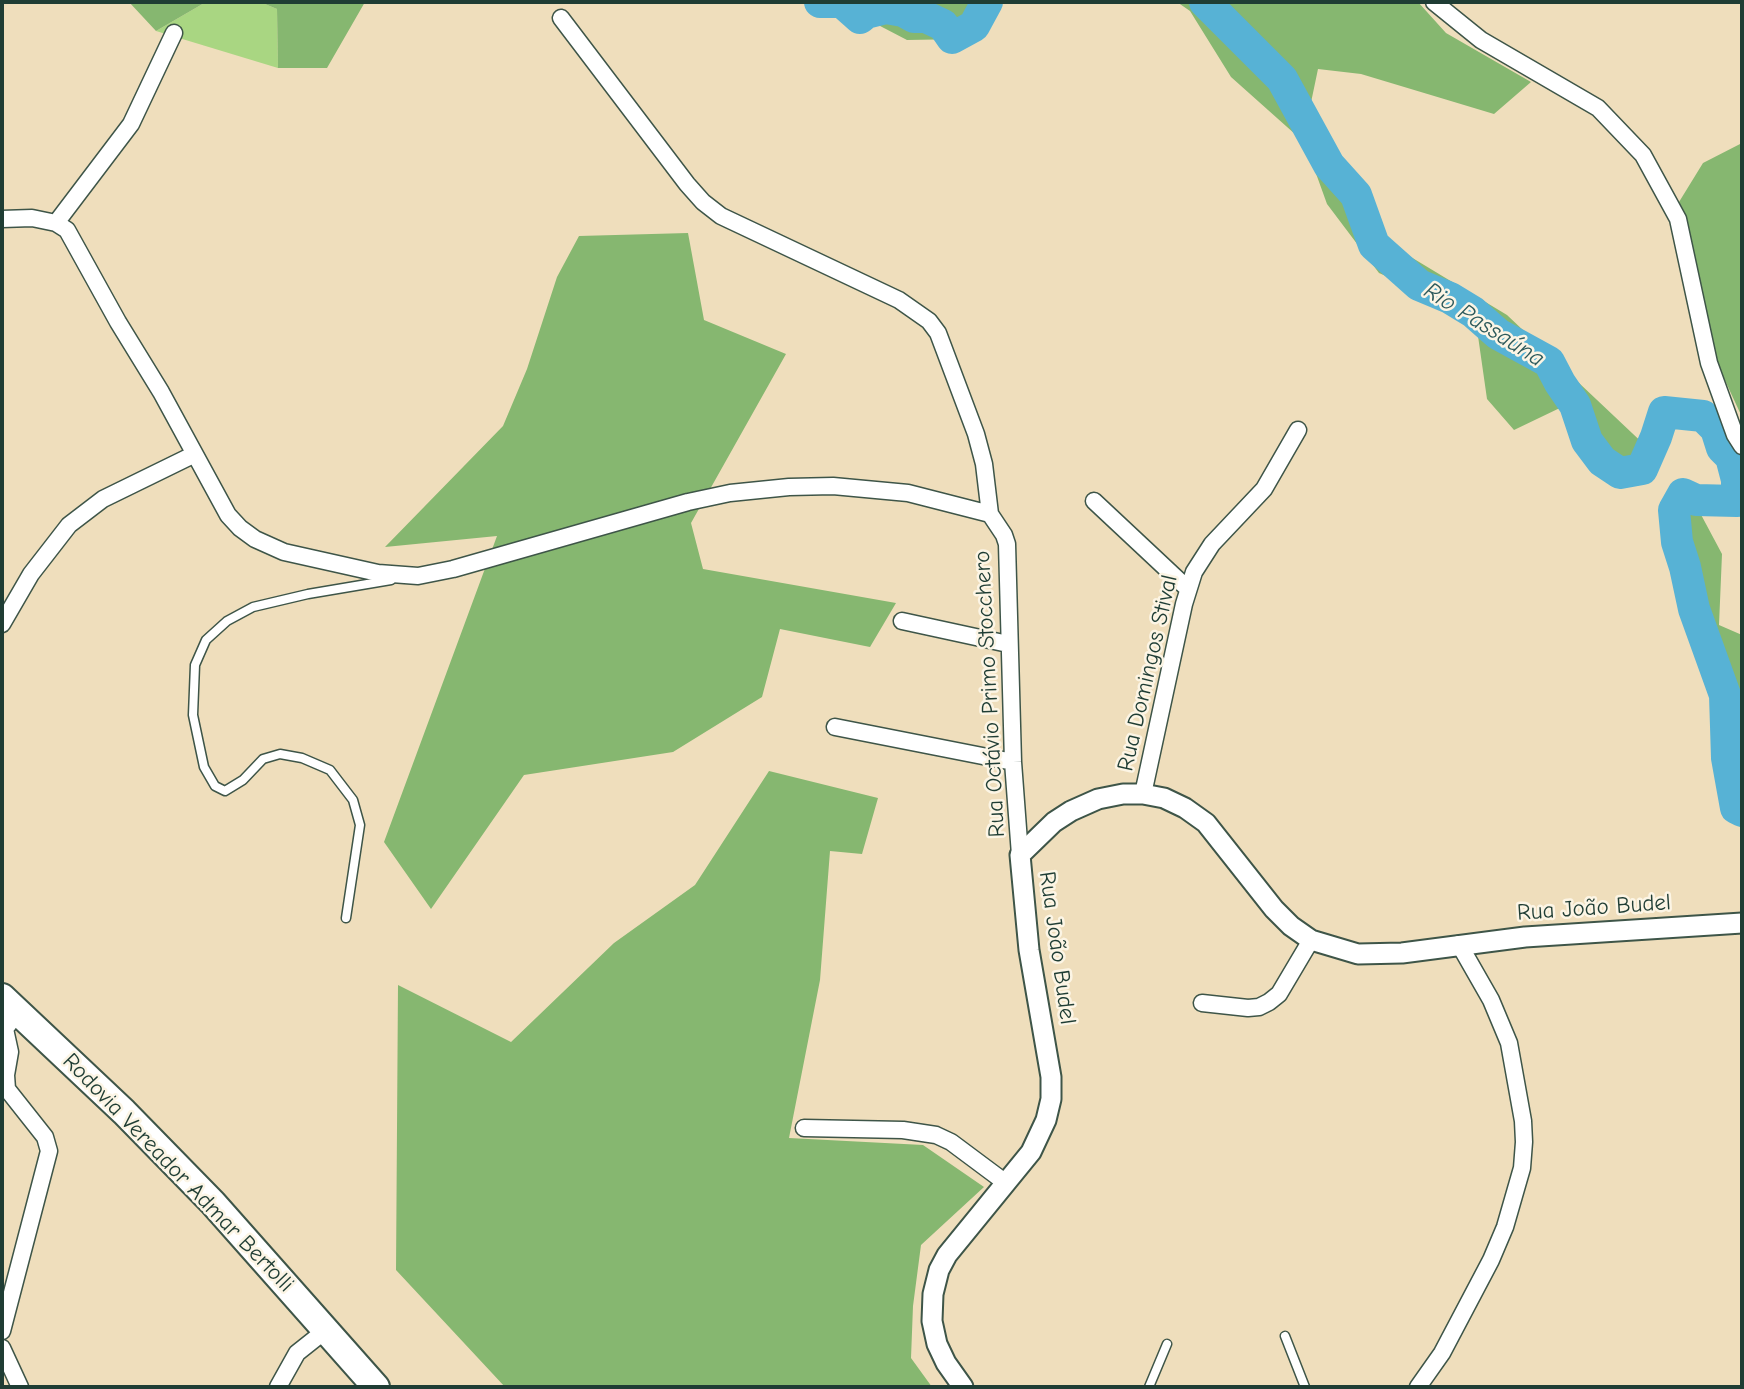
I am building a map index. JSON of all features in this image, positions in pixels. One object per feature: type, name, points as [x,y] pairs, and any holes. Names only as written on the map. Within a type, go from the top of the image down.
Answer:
[{"type":"highway","name":"Rodovia Vereador Admar Bertolli","points":[[7,1016],[124,1112],[213,1203],[376,1387]]},
{"type":"street","points":[[1434,2],[1480,40],[1598,108],[1643,155],[1678,219],[1709,363],[1735,435],[1742,446]]},
{"type":"street","name":"Rua Octávio Primo Stocchero","points":[[561,18],[703,202],[721,216],[899,300],[929,321],[938,333],[976,434],[984,464],[990,514],[1007,544],[1008,644],[1020,855]]},
{"type":"street","points":[[55,223],[131,124],[174,33]]},
{"type":"street","points":[[2,219],[32,218],[55,223],[67,230],[161,392],[228,515],[255,539],[284,552],[355,569],[418,576],[453,569],[688,502],[730,493],[833,486],[908,493],[990,514]]},
{"type":"street","name":"Rua Domingos Stival","points":[[1143,794],[1188,589],[1203,556],[1264,489],[1298,430]]},
{"type":"street","points":[[2,624],[31,574],[69,525],[103,499],[193,455]]},
{"type":"street","points":[[1094,501],[1188,589]]},
{"type":"street","points":[[902,621],[1008,644]]},
{"type":"street","points":[[835,727],[1013,762]]},
{"type":"street","name":"Rua João Budel","points":[[964,1387],[946,1363],[937,1344],[932,1321],[933,1294],[939,1270],[947,1255],[1031,1152],[1046,1120],[1051,1099],[1048,1053],[1032,974],[1020,855],[1054,822],[1071,811],[1098,799],[1123,794],[1164,798],[1185,808],[1206,823],[1274,909],[1291,926],[1311,940],[1358,954],[1402,953],[1525,937],[1742,923]]},
{"type":"street","points":[[1202,1003],[1248,1008],[1269,1002],[1283,988],[1311,940]]},
{"type":"street","points":[[1418,1387],[1442,1353],[1491,1260],[1505,1227],[1522,1168],[1523,1121],[1509,1042],[1491,1000],[1459,944]]},
{"type":"street","points":[[2,1331],[8,1277],[49,1151],[45,1137],[7,1089],[6,1075],[10,1052],[7,1016]]},
{"type":"street","points":[[804,1128],[903,1130],[936,1135],[958,1146],[1006,1183]]},
{"type":"street","points":[[278,1387],[297,1353],[326,1330]]},
{"type":"street","points":[[2,1348],[20,1387]]},
{"type":"lane","points":[[346,918],[360,825],[354,800],[330,770],[302,758],[280,754],[263,759],[243,780],[225,791],[215,786],[204,767],[193,715],[195,665],[206,640],[227,621],[253,607],[307,594],[418,576]]},
{"type":"lane","points":[[1285,1336],[1305,1387]]},
{"type":"lane","points":[[1149,1387],[1167,1344]]},
{"type":"green space","points":[[129,2],[206,2],[156,31]]},
{"type":"green space","points":[[206,2],[260,2],[277,9],[278,68],[156,31]]},
{"type":"green space","points":[[260,2],[365,2],[327,68],[278,68],[277,9]]},
{"type":"green space","points":[[834,2],[996,2],[966,39],[907,40]]},
{"type":"green space","points":[[1177,2],[1418,2],[1446,33],[1531,82],[1494,114],[1361,74],[1318,69],[1304,136],[1327,183],[1381,239],[1507,315],[1650,450],[1610,471],[1564,406],[1514,430],[1487,399],[1475,315],[1379,273],[1327,204],[1305,143],[1231,77],[1190,11]]},
{"type":"green space","points":[[1742,143],[1742,417],[1696,318],[1679,202],[1703,163]]},
{"type":"green space","points":[[688,233],[704,320],[786,354],[691,523],[703,569],[896,603],[870,647],[780,629],[762,697],[673,752],[524,775],[431,909],[384,842],[497,536],[385,547],[503,426],[527,369],[557,277],[579,236]]},
{"type":"green space","points":[[1698,509],[1722,554],[1719,625],[1742,635],[1742,829],[1739,826],[1721,677],[1681,575],[1672,522]]},
{"type":"green space","points":[[769,771],[878,798],[862,854],[830,851],[820,980],[789,1138],[923,1145],[984,1187],[921,1245],[913,1306],[911,1358],[932,1387],[505,1387],[396,1270],[398,985],[511,1042],[614,943],[695,885]]},
{"type":"waterway","name":"Rio Passaúna","points":[[820,2],[842,2],[860,18],[866,13],[886,8],[903,11],[914,17],[926,17],[943,25],[952,38],[974,26],[987,2]]},
{"type":"waterway","name":"Rio Passaúna","points":[[1205,2],[1282,79],[1329,165],[1356,195],[1374,245],[1419,285],[1450,298],[1473,312],[1498,334],[1549,362],[1575,405],[1587,441],[1602,461],[1620,473],[1642,469],[1664,412],[1703,416],[1716,429],[1722,448],[1731,457],[1737,480],[1737,501],[1696,500],[1683,494],[1674,510],[1677,542],[1694,609],[1725,695],[1727,758],[1736,808],[1742,811]]}]
